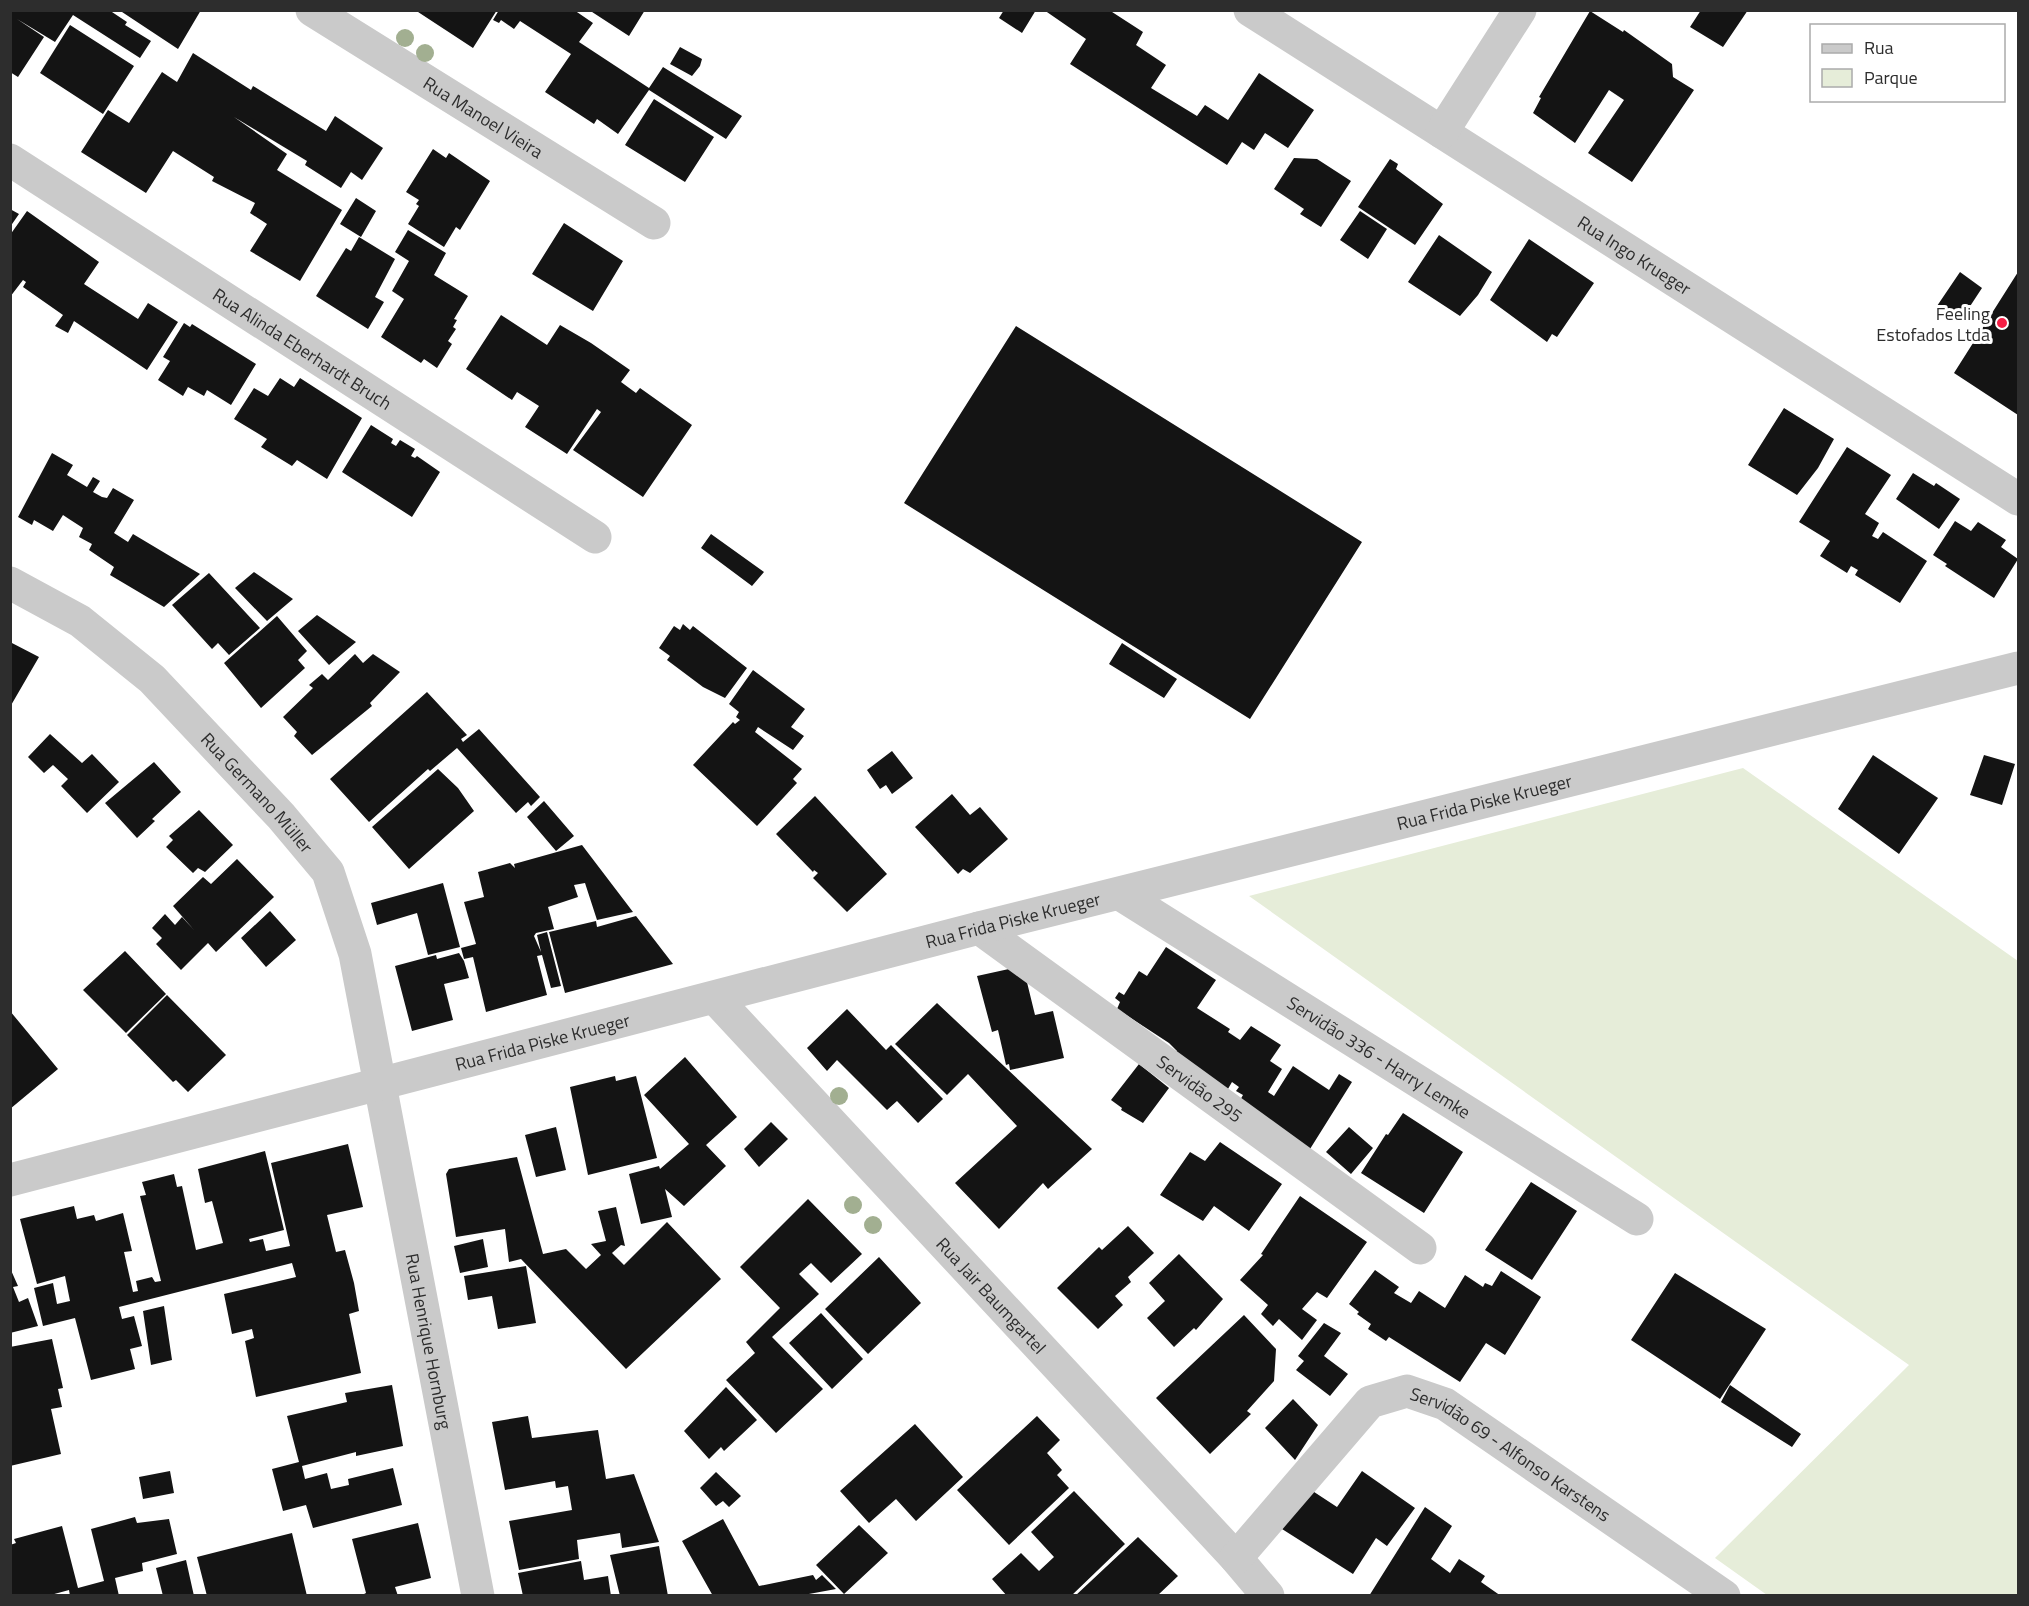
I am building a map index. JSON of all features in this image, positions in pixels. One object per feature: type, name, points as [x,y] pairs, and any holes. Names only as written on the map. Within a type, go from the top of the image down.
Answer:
[{"type":"street","name":"Rua Manoel Vieira","points":[[312,10],[654,223]]},
{"type":"street","name":"Rua Ingo Krueger","points":[[1250,10],[2019,500]]},
{"type":"street","points":[[1442,132],[1520,10]]},
{"type":"street","name":"Rua Alinda Eberhardt Bruch","points":[[10,160],[595,537]]},
{"type":"street","name":"Rua Germano Müller","points":[[10,583],[80,621],[152,679],[281,816],[328,872],[355,954],[382,1084]]},
{"type":"street","name":"Rua Frida Piske Krueger","points":[[10,1180],[979,928],[2019,668]]},
{"type":"street","name":"Servidão 336 - Harry Lemke","points":[[1120,894],[1637,1219]]},
{"type":"street","name":"Servidão 295","points":[[979,928],[1420,1248]]},
{"type":"street","name":"Rua Jair Baumgartel","points":[[715,998],[1236,1558],[1268,1596]]},
{"type":"street","name":"Rua Henrique Hornburg","points":[[382,1084],[478,1596]]},
{"type":"street","name":"Servidão 69 - Alfonso Karstens","points":[[1236,1558],[1370,1402],[1407,1390],[1445,1404],[1724,1596]]},
{"type":"green space","points":[[1743,768],[2018,961],[2018,1595],[1767,1595],[1715,1558],[1909,1365],[1249,896]]},
{"type":"building","points":[[10,10],[109,10],[127,22],[125,25],[151,41],[140,58],[73,15],[55,42],[17,19],[44,37],[18,77],[10,72]]},
{"type":"building","points":[[119,10],[201,10],[178,49]]},
{"type":"building","points":[[415,10],[497,10],[473,48]]},
{"type":"building","points":[[499,10],[574,10],[593,23],[579,42],[649,88],[663,67],[742,116],[726,139],[649,90],[618,134],[597,119],[594,124],[545,92],[571,54],[520,21],[514,29],[501,20],[499,23],[493,20]]},
{"type":"building","points":[[589,10],[645,10],[629,36]]},
{"type":"building","points":[[1004,10],[1036,10],[1022,33],[999,18]]},
{"type":"building","points":[[1044,10],[1109,10],[1143,32],[1136,45],[1166,65],[1151,88],[1197,116],[1205,105],[1228,120],[1259,73],[1314,110],[1288,148],[1265,133],[1254,150],[1242,142],[1227,165],[1070,64],[1086,39]]},
{"type":"building","points":[[1701,10],[1748,10],[1723,47],[1690,27]]},
{"type":"building","points":[[1590,11],[1623,32],[1624,30],[1672,64],[1673,77],[1694,90],[1632,182],[1588,153],[1624,100],[1609,90],[1575,143],[1533,113],[1541,98],[1539,97]]},
{"type":"building","points":[[70,25],[134,66],[103,114],[40,73]]},
{"type":"building","points":[[680,47],[702,59],[700,66],[692,76],[670,64]]},
{"type":"building","points":[[193,53],[251,90],[253,86],[326,131],[335,116],[383,148],[362,180],[351,172],[341,188],[305,165],[307,161],[234,117],[287,154],[277,170],[342,210],[300,281],[250,251],[267,224],[250,213],[255,203],[212,181],[214,177],[173,151],[146,193],[81,152],[108,110],[129,123],[162,72],[177,82]]},
{"type":"building","points":[[654,99],[714,137],[685,182],[625,145]]},
{"type":"building","points":[[433,149],[446,158],[449,153],[490,181],[460,230],[456,227],[444,247],[408,224],[419,206],[416,204],[419,200],[406,192]]},
{"type":"building","points":[[1294,158],[1317,159],[1351,181],[1321,227],[1300,214],[1304,209],[1274,189]]},
{"type":"building","points":[[1390,159],[1398,164],[1396,169],[1443,204],[1415,245],[1358,207]]},
{"type":"building","points":[[356,198],[376,211],[361,237],[340,224]]},
{"type":"building","points":[[10,209],[19,214],[10,227]]},
{"type":"building","points":[[27,211],[99,262],[84,284],[138,319],[148,303],[178,322],[147,370],[74,321],[68,333],[55,326],[63,315],[23,287],[26,282],[23,280],[10,297],[10,235]]},
{"type":"building","points":[[1360,211],[1387,229],[1368,259],[1340,240]]},
{"type":"building","points":[[564,223],[623,261],[593,311],[532,274]]},
{"type":"building","points":[[408,230],[446,253],[434,275],[468,296],[454,319],[457,320],[453,327],[456,329],[448,341],[452,344],[437,368],[424,359],[421,363],[381,337],[404,299],[392,291],[409,261],[395,252]]},
{"type":"building","points":[[1439,235],[1492,272],[1478,295],[1460,316],[1408,282]]},
{"type":"building","points":[[359,237],[395,259],[375,297],[384,302],[368,329],[316,296],[346,248],[351,251]]},
{"type":"building","points":[[1529,239],[1594,283],[1557,337],[1552,334],[1547,342],[1490,300]]},
{"type":"building","points":[[1960,272],[1982,288],[1961,320],[1937,306]]},
{"type":"building","name":"Feeling Estofados Ltda","points":[[2018,272],[2018,415],[1954,373]]},
{"type":"building","points":[[501,315],[547,345],[560,325],[630,370],[621,382],[636,393],[640,388],[692,425],[643,497],[573,450],[601,412],[597,409],[567,454],[525,427],[539,406],[517,392],[512,400],[466,369]]},
{"type":"building","points":[[184,323],[190,327],[192,324],[256,364],[231,405],[207,390],[204,396],[188,387],[183,396],[158,380],[170,361],[163,357]]},
{"type":"building","points":[[1016,326],[1362,542],[1250,719],[904,503]]},
{"type":"building","points":[[280,378],[294,387],[300,378],[362,418],[327,479],[297,460],[292,466],[261,447],[267,439],[234,419],[254,388],[268,396]]},
{"type":"building","points":[[1784,408],[1834,439],[1818,468],[1797,495],[1748,465]]},
{"type":"building","points":[[371,425],[393,439],[391,443],[396,446],[400,440],[415,449],[411,456],[415,458],[417,456],[440,472],[412,517],[342,472]]},
{"type":"building","points":[[1847,447],[1891,475],[1865,514],[1879,523],[1872,536],[1878,539],[1883,532],[1927,561],[1900,603],[1855,575],[1858,570],[1851,566],[1847,573],[1820,556],[1830,541],[1799,522]]},
{"type":"building","points":[[52,453],[73,465],[67,475],[87,487],[93,477],[100,481],[93,492],[107,498],[113,488],[134,500],[114,533],[128,542],[133,534],[200,574],[164,607],[110,575],[114,567],[89,550],[92,544],[79,537],[83,528],[63,515],[53,531],[34,520],[32,525],[18,517]]},
{"type":"building","points":[[1913,473],[1934,486],[1936,483],[1960,499],[1939,529],[1896,499]]},
{"type":"building","points":[[1955,521],[1971,531],[1978,522],[2006,540],[2001,547],[2018,559],[1994,598],[1945,566],[1947,564],[1933,555]]},
{"type":"building","points":[[711,534],[764,572],[752,586],[701,548]]},
{"type":"building","points":[[254,572],[293,599],[267,621],[235,588]]},
{"type":"building","points":[[209,573],[260,628],[229,655],[218,643],[212,649],[172,605]]},
{"type":"building","points":[[317,615],[356,642],[329,665],[298,631]]},
{"type":"building","points":[[277,616],[307,651],[298,660],[305,668],[261,708],[224,663]]},
{"type":"building","points":[[683,624],[690,630],[693,626],[747,668],[725,698],[703,687],[667,660],[670,656],[659,648],[674,626],[680,630]]},
{"type":"building","points":[[10,642],[39,657],[10,707]]},
{"type":"building","points":[[1122,643],[1177,679],[1164,698],[1109,664]]},
{"type":"building","points":[[355,654],[363,663],[373,654],[400,672],[370,703],[372,706],[312,755],[294,736],[297,732],[283,717],[313,688],[309,685],[322,674],[328,680]]},
{"type":"building","points":[[753,670],[805,709],[791,727],[804,736],[793,750],[758,727],[755,732],[802,769],[793,779],[797,783],[757,826],[693,765],[733,722],[735,724],[740,720],[736,717],[739,712],[729,704]]},
{"type":"building","points":[[427,692],[467,735],[461,739],[463,742],[479,729],[540,797],[531,806],[528,802],[516,813],[457,748],[430,771],[428,769],[369,822],[330,779]]},
{"type":"building","points":[[50,734],[82,763],[92,754],[119,782],[87,813],[61,786],[68,779],[53,765],[44,773],[28,757]]},
{"type":"building","points":[[892,751],[913,778],[892,794],[886,785],[880,789],[867,770]]},
{"type":"building","points":[[1873,755],[1938,798],[1899,854],[1838,809]]},
{"type":"building","points":[[1984,755],[2015,764],[2002,805],[1970,795]]},
{"type":"building","points":[[154,762],[181,792],[152,819],[155,821],[137,838],[105,803]]},
{"type":"building","points":[[438,769],[458,788],[474,811],[409,869],[372,827]]},
{"type":"building","points":[[952,794],[970,815],[980,807],[1008,839],[970,873],[963,869],[958,874],[915,827]]},
{"type":"building","points":[[815,796],[887,874],[847,912],[813,878],[818,873],[814,870],[813,872],[776,834]]},
{"type":"building","points":[[544,801],[574,836],[556,851],[527,817]]},
{"type":"building","points":[[199,810],[233,845],[205,872],[198,868],[193,873],[166,847],[173,840],[169,836]]},
{"type":"building","points":[[582,845],[633,912],[597,920],[585,883],[574,885],[578,897],[548,907],[554,929],[536,933],[534,936],[541,952],[537,935],[547,932],[561,986],[551,988],[542,955],[537,956],[547,995],[486,1012],[473,957],[464,959],[461,948],[476,944],[464,902],[484,897],[478,872],[510,863],[515,868],[514,864]]},
{"type":"building","points":[[237,859],[274,897],[216,952],[208,943],[181,970],[156,944],[162,938],[152,928],[165,914],[175,925],[182,917],[194,930],[173,906],[203,877],[211,884]]},
{"type":"building","points":[[443,883],[460,947],[428,955],[417,913],[377,925],[371,903]]},
{"type":"building","points":[[270,911],[296,940],[266,967],[241,938]]},
{"type":"building","points":[[636,916],[673,964],[565,993],[549,932],[596,921],[597,927]]},
{"type":"building","points":[[1166,947],[1216,980],[1197,1008],[1230,1029],[1228,1032],[1240,1040],[1251,1026],[1281,1045],[1270,1061],[1282,1069],[1268,1092],[1274,1096],[1293,1066],[1329,1090],[1339,1074],[1352,1082],[1310,1149],[1239,1102],[1243,1095],[1236,1091],[1239,1087],[1232,1082],[1225,1094],[1172,1058],[1177,1051],[1169,1043],[1117,1009],[1120,1002],[1115,998],[1119,992],[1124,995],[1139,971],[1147,976]]},
{"type":"building","points":[[125,951],[166,994],[126,1033],[83,990]]},
{"type":"building","points":[[459,953],[469,978],[444,984],[453,1020],[412,1031],[395,966],[436,955],[437,959]]},
{"type":"building","points":[[1023,966],[1035,1015],[1053,1011],[1064,1058],[1010,1070],[1009,1064],[1006,1065],[998,1030],[992,1032],[977,976]]},
{"type":"building","points":[[167,995],[226,1055],[188,1092],[176,1080],[173,1082],[127,1035]]},
{"type":"building","points":[[937,1003],[1092,1149],[1048,1189],[1043,1183],[999,1229],[955,1183],[1017,1126],[968,1074],[947,1095],[895,1044]]},
{"type":"building","points":[[847,1009],[886,1050],[891,1045],[943,1099],[918,1123],[897,1101],[887,1110],[837,1060],[827,1071],[807,1048]]},
{"type":"building","points":[[10,1011],[58,1069],[10,1109]]},
{"type":"building","points":[[685,1057],[737,1117],[706,1145],[726,1166],[684,1206],[665,1189],[672,1217],[641,1224],[629,1174],[659,1166],[660,1169],[689,1144],[644,1095]]},
{"type":"building","points":[[1139,1064],[1169,1088],[1143,1123],[1121,1110],[1122,1108],[1111,1100]]},
{"type":"building","points":[[615,1076],[616,1081],[636,1076],[657,1158],[588,1175],[570,1087]]},
{"type":"building","points":[[1403,1113],[1463,1152],[1424,1213],[1361,1173],[1386,1134],[1388,1135]]},
{"type":"building","points":[[771,1122],[788,1139],[759,1167],[744,1149]]},
{"type":"building","points":[[556,1127],[566,1170],[536,1177],[525,1135]]},
{"type":"building","points":[[1349,1127],[1373,1148],[1351,1174],[1326,1152]]},
{"type":"building","points":[[1220,1142],[1282,1184],[1249,1231],[1214,1206],[1203,1221],[1160,1195],[1190,1152],[1205,1161]]},
{"type":"building","points":[[348,1144],[363,1207],[327,1215],[336,1252],[345,1250],[354,1283],[359,1311],[349,1314],[361,1373],[256,1397],[245,1341],[254,1338],[252,1329],[232,1334],[224,1294],[296,1277],[292,1263],[119,1307],[122,1319],[134,1316],[142,1346],[130,1349],[135,1369],[91,1380],[75,1318],[43,1326],[34,1288],[53,1283],[57,1304],[70,1301],[65,1276],[37,1284],[20,1219],[74,1206],[77,1219],[94,1215],[96,1221],[123,1213],[132,1251],[124,1252],[133,1292],[138,1291],[136,1281],[152,1277],[155,1282],[161,1281],[140,1196],[146,1195],[142,1182],[174,1174],[177,1187],[182,1186],[196,1250],[223,1243],[212,1201],[205,1203],[198,1169],[265,1151],[284,1230],[249,1239],[250,1242],[263,1239],[266,1251],[290,1246],[271,1163]]},
{"type":"building","points":[[517,1157],[543,1254],[566,1249],[586,1269],[601,1255],[591,1244],[606,1241],[598,1211],[616,1207],[625,1246],[621,1245],[612,1253],[624,1265],[667,1222],[721,1279],[626,1369],[521,1259],[509,1262],[505,1229],[456,1237],[446,1174],[449,1169]]},
{"type":"building","points":[[1531,1182],[1577,1211],[1532,1280],[1485,1250]]},
{"type":"building","points":[[1300,1196],[1367,1242],[1327,1298],[1317,1292],[1302,1309],[1317,1320],[1302,1340],[1279,1319],[1273,1326],[1261,1314],[1268,1305],[1240,1280],[1263,1255],[1261,1254]]},
{"type":"building","points":[[808,1199],[862,1254],[831,1283],[811,1263],[799,1274],[819,1294],[772,1337],[823,1389],[776,1433],[726,1380],[755,1353],[746,1342],[780,1308],[740,1267]]},
{"type":"building","points":[[1128,1226],[1154,1253],[1128,1277],[1131,1282],[1115,1296],[1123,1305],[1098,1329],[1057,1288],[1099,1247],[1102,1250]]},
{"type":"building","points":[[483,1239],[488,1267],[460,1273],[454,1246]]},
{"type":"building","points":[[1179,1254],[1223,1299],[1196,1330],[1194,1328],[1174,1347],[1147,1318],[1165,1301],[1149,1283]]},
{"type":"building","points":[[879,1257],[921,1303],[868,1354],[825,1309]]},
{"type":"building","points":[[526,1266],[536,1323],[498,1329],[492,1296],[468,1300],[464,1276]]},
{"type":"building","points":[[10,1268],[18,1286],[13,1287],[19,1302],[28,1298],[38,1326],[10,1333]]},
{"type":"building","points":[[1375,1270],[1399,1287],[1394,1293],[1411,1303],[1419,1291],[1445,1308],[1465,1275],[1483,1287],[1485,1283],[1492,1286],[1501,1271],[1541,1297],[1505,1355],[1486,1343],[1460,1382],[1389,1337],[1386,1341],[1368,1329],[1371,1324],[1357,1314],[1359,1312],[1349,1304]]},
{"type":"building","points":[[1675,1273],[1766,1329],[1720,1399],[1631,1340]]},
{"type":"building","points":[[164,1306],[172,1360],[151,1365],[143,1311]]},
{"type":"building","points":[[821,1313],[863,1359],[832,1389],[789,1343]]},
{"type":"building","points":[[1244,1315],[1276,1349],[1274,1381],[1247,1411],[1251,1414],[1210,1454],[1156,1398]]},
{"type":"building","points":[[1324,1323],[1341,1333],[1324,1356],[1348,1374],[1330,1396],[1296,1370],[1304,1361],[1298,1356]]},
{"type":"building","points":[[52,1339],[63,1388],[58,1389],[62,1407],[51,1409],[61,1454],[10,1466],[10,1347]]},
{"type":"building","points":[[392,1385],[403,1446],[356,1456],[356,1452],[302,1466],[305,1479],[327,1473],[331,1489],[349,1485],[348,1479],[393,1468],[402,1505],[313,1528],[306,1505],[283,1511],[272,1469],[299,1462],[287,1416],[347,1402],[345,1393]]},
{"type":"building","points":[[1730,1385],[1801,1434],[1792,1447],[1721,1402]]},
{"type":"building","points":[[726,1387],[757,1420],[724,1451],[721,1447],[709,1459],[684,1431]]},
{"type":"building","points":[[1293,1399],[1318,1425],[1295,1460],[1265,1428]]},
{"type":"building","points":[[528,1416],[532,1438],[598,1430],[606,1479],[634,1474],[659,1542],[622,1548],[620,1533],[577,1540],[579,1559],[519,1570],[509,1521],[572,1510],[568,1486],[556,1488],[555,1481],[505,1490],[492,1422]]},
{"type":"building","points":[[1037,1416],[1060,1440],[1047,1453],[1062,1470],[1057,1475],[1069,1488],[1009,1545],[957,1490]]},
{"type":"building","points":[[915,1424],[963,1477],[916,1521],[896,1499],[869,1523],[840,1491]]},
{"type":"building","points":[[170,1471],[174,1493],[143,1499],[139,1477]]},
{"type":"building","points":[[1362,1471],[1415,1508],[1387,1546],[1376,1538],[1353,1574],[1282,1529],[1308,1488],[1337,1507]]},
{"type":"building","points":[[716,1472],[741,1496],[729,1507],[723,1501],[716,1506],[700,1488]]},
{"type":"building","points":[[1074,1491],[1125,1544],[1071,1596],[1007,1596],[992,1579],[1021,1553],[1039,1571],[1054,1557],[1031,1532]]},
{"type":"building","points":[[1425,1507],[1452,1526],[1431,1559],[1450,1573],[1459,1559],[1485,1576],[1481,1582],[1501,1596],[1369,1596]]},
{"type":"building","points":[[135,1517],[137,1523],[169,1519],[177,1554],[142,1563],[143,1571],[115,1578],[119,1596],[70,1596],[69,1590],[47,1596],[10,1596],[10,1545],[16,1543],[14,1539],[62,1526],[78,1588],[104,1581],[91,1529]]},
{"type":"building","points":[[723,1519],[759,1586],[813,1575],[816,1580],[822,1575],[836,1589],[798,1596],[713,1596],[682,1541]]},
{"type":"building","points":[[418,1523],[431,1578],[395,1587],[398,1596],[360,1596],[366,1593],[352,1539]]},
{"type":"building","points":[[859,1525],[888,1553],[844,1594],[816,1565]]},
{"type":"building","points":[[292,1533],[307,1596],[207,1596],[197,1557]]},
{"type":"building","points":[[1138,1537],[1178,1576],[1157,1596],[1075,1596]]},
{"type":"building","points":[[659,1546],[668,1596],[620,1596],[610,1555]]},
{"type":"building","points":[[186,1560],[194,1596],[163,1596],[156,1568]]},
{"type":"building","points":[[581,1561],[584,1580],[608,1576],[611,1596],[523,1596],[518,1573]]},
{"type":"place","name":"Feeling Estofados Ltda","points":[[2002,323]]}]
